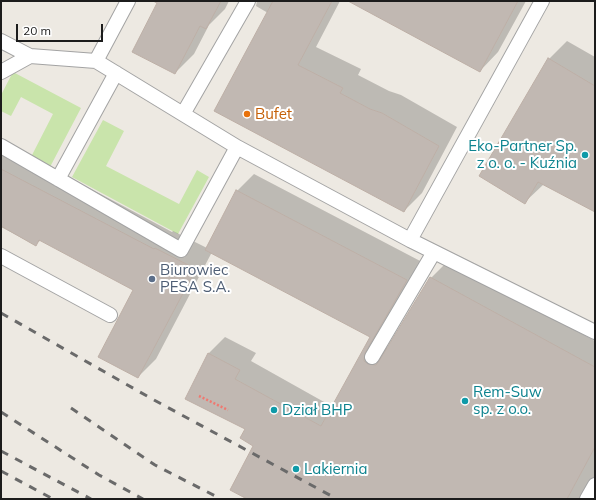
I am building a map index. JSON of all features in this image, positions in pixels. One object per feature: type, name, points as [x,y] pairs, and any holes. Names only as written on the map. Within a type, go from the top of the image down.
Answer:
[{"type":"lane","points":[[96,61],[128,1]]},
{"type":"lane","points":[[183,114],[248,1]]},
{"type":"lane","points":[[410,240],[542,1]]},
{"type":"lane","points":[[1,41],[30,56],[96,61],[237,147],[410,240],[595,332]]},
{"type":"lane","points":[[1,72],[30,56]]},
{"type":"lane","points":[[58,179],[116,73]]},
{"type":"lane","points":[[1,146],[181,250],[237,147]]},
{"type":"lane","points":[[372,357],[434,252]]},
{"type":"lane","points":[[1,256],[110,315]]},
{"type":"lane","points":[[587,499],[595,485]]},
{"type":"path","points":[[199,396],[228,410]]},
{"type":"green space","points":[[13,72],[81,108],[50,167],[31,157],[53,114],[21,97],[11,116],[1,111],[1,95]]},
{"type":"green space","points":[[103,120],[124,131],[106,166],[179,204],[197,170],[209,177],[178,234],[72,177]]},
{"type":"building","points":[[153,1],[221,1],[206,29],[200,26],[175,74],[132,52],[157,3]]},
{"type":"building","points":[[273,1],[332,1],[298,65],[343,88],[340,93],[370,109],[382,113],[439,146],[404,212],[214,111]]},
{"type":"building","points":[[348,1],[518,1],[480,72]]},
{"type":"building","points":[[548,58],[595,86],[595,212],[538,182],[525,204],[479,176]]},
{"type":"building","name":"Biurowiec PESA S.A.","points":[[1,169],[154,249],[155,248],[196,269],[138,378],[98,357],[133,290],[39,240],[36,246],[1,226]]},
{"type":"building","name":"Rem-Suw sp. z o.o.","points":[[236,190],[407,280],[365,353],[364,361],[368,364],[376,365],[379,361],[430,277],[595,367],[595,447],[567,499],[247,499],[230,490],[253,446],[240,438],[245,429],[185,399],[208,353],[240,370],[235,379],[321,426],[370,337],[205,250]]},
{"type":"railway","points":[[1,313],[154,400],[337,499]]},
{"type":"railway","points":[[71,408],[155,465],[221,499]]},
{"type":"railway","points":[[1,412],[99,475],[143,499]]},
{"type":"railway","points":[[1,451],[91,499]]},
{"type":"railway","points":[[1,471],[53,499]]},
{"type":"place","name":"Bufet","points":[[247,114]]},
{"type":"place","name":"Eko-Partner Sp. z o. o. - Kuźnia","points":[[585,155]]},
{"type":"place","name":"Biurowiec PESA S.A.","points":[[152,279]]},
{"type":"place","name":"Rem-Suw sp. z o.o.","points":[[465,401]]},
{"type":"place","name":"Dział BHP","points":[[274,410]]},
{"type":"place","name":"Lakiernia","points":[[296,469]]}]
